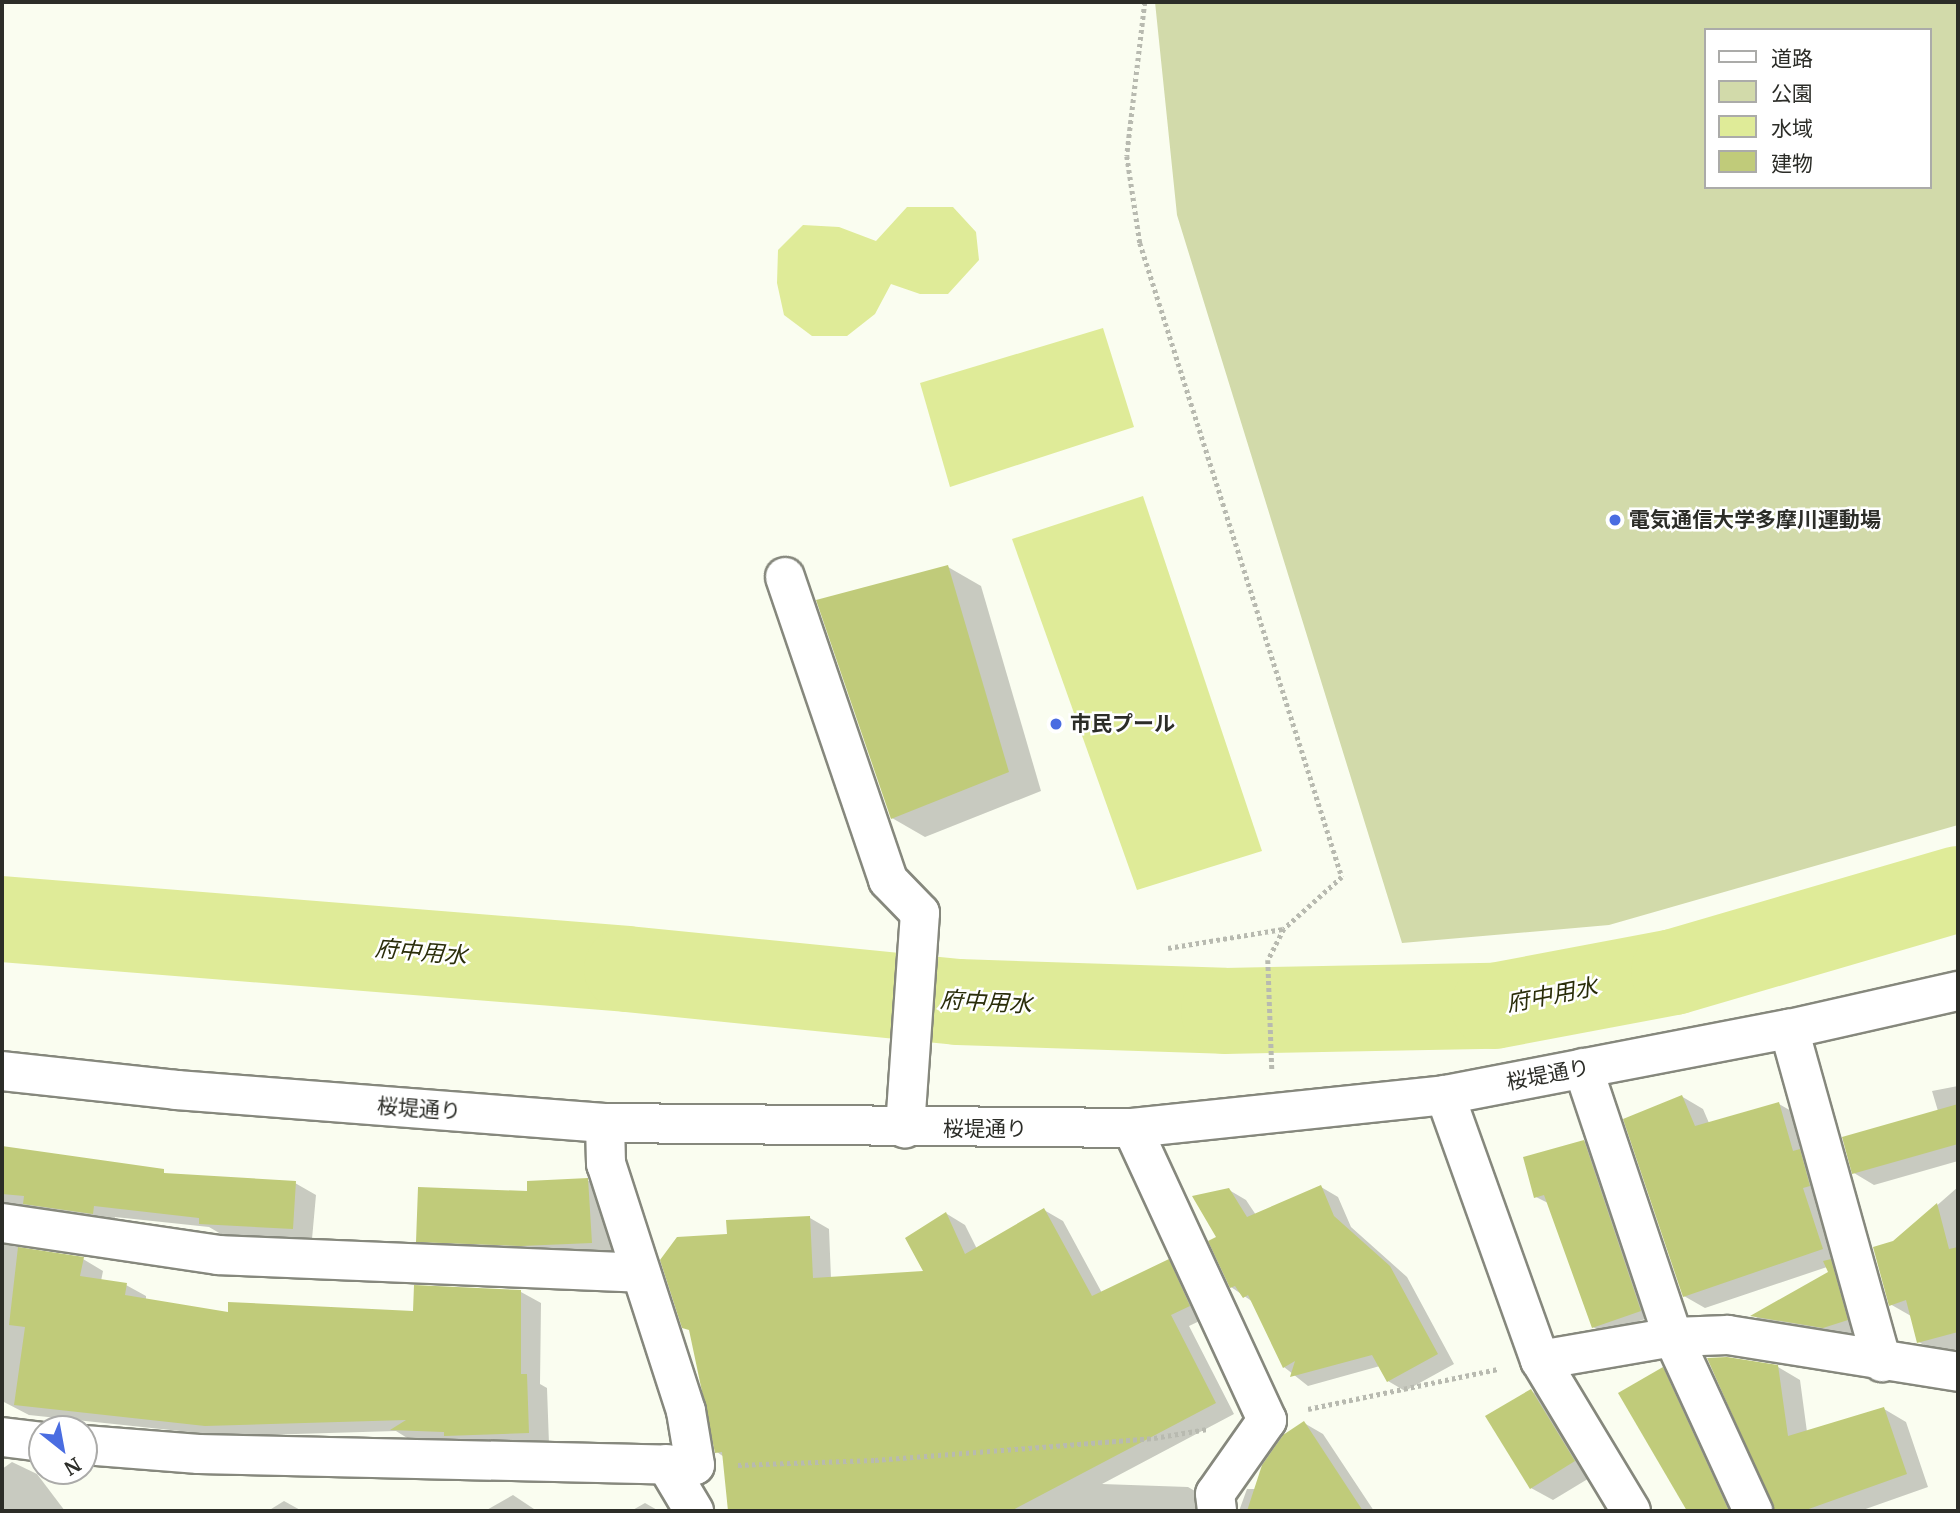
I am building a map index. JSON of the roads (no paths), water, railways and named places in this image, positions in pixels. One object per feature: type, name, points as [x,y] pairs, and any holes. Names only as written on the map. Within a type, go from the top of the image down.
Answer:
[{"type":"street","points":[[785,577],[888,880],[920,913],[921,931],[905,1128]]},
{"type":"street","name":"桜堤通り","points":[[2,1071],[176,1090],[605,1123],[905,1128],[1132,1128],[1445,1094],[1789,1029],[1958,991]]},
{"type":"street","points":[[1789,1029],[1882,1362]]},
{"type":"street","points":[[1583,1068],[1674,1338],[1753,1511]]},
{"type":"street","points":[[1445,1094],[1540,1360],[1631,1511]]},
{"type":"street","points":[[605,1123],[606,1164],[639,1273],[686,1411],[681,1464],[694,1511]]},
{"type":"street","points":[[1132,1128],[1267,1420],[1215,1494],[1217,1511]]},
{"type":"street","points":[[2,1223],[218,1255],[639,1273]]},
{"type":"street","points":[[1540,1360],[1674,1338],[1728,1335],[1882,1362],[1958,1372]]},
{"type":"street","points":[[2,1437],[28,1440]]},
{"type":"street","points":[[98,1446],[199,1454],[681,1464]]},
{"type":"water","points":[[907,207],[953,207],[976,232],[979,260],[948,294],[920,294],[891,284],[875,314],[847,336],[812,336],[784,315],[777,283],[778,250],[803,225],[839,227],[876,241]]},
{"type":"water","points":[[1103,328],[1134,427],[950,487],[920,383]]},
{"type":"water","points":[[1143,496],[1262,851],[1137,890],[1012,539]]},
{"type":"waterway","name":"府中用水","points":[[2,919],[627,969],[958,1002],[1224,1011],[1494,1006],[1674,972],[1958,889]]},
{"type":"place","name":"電気通信大学多摩川運動場","points":[[1615,520]]},
{"type":"place","name":"市民プール","points":[[1056,724]]}]
